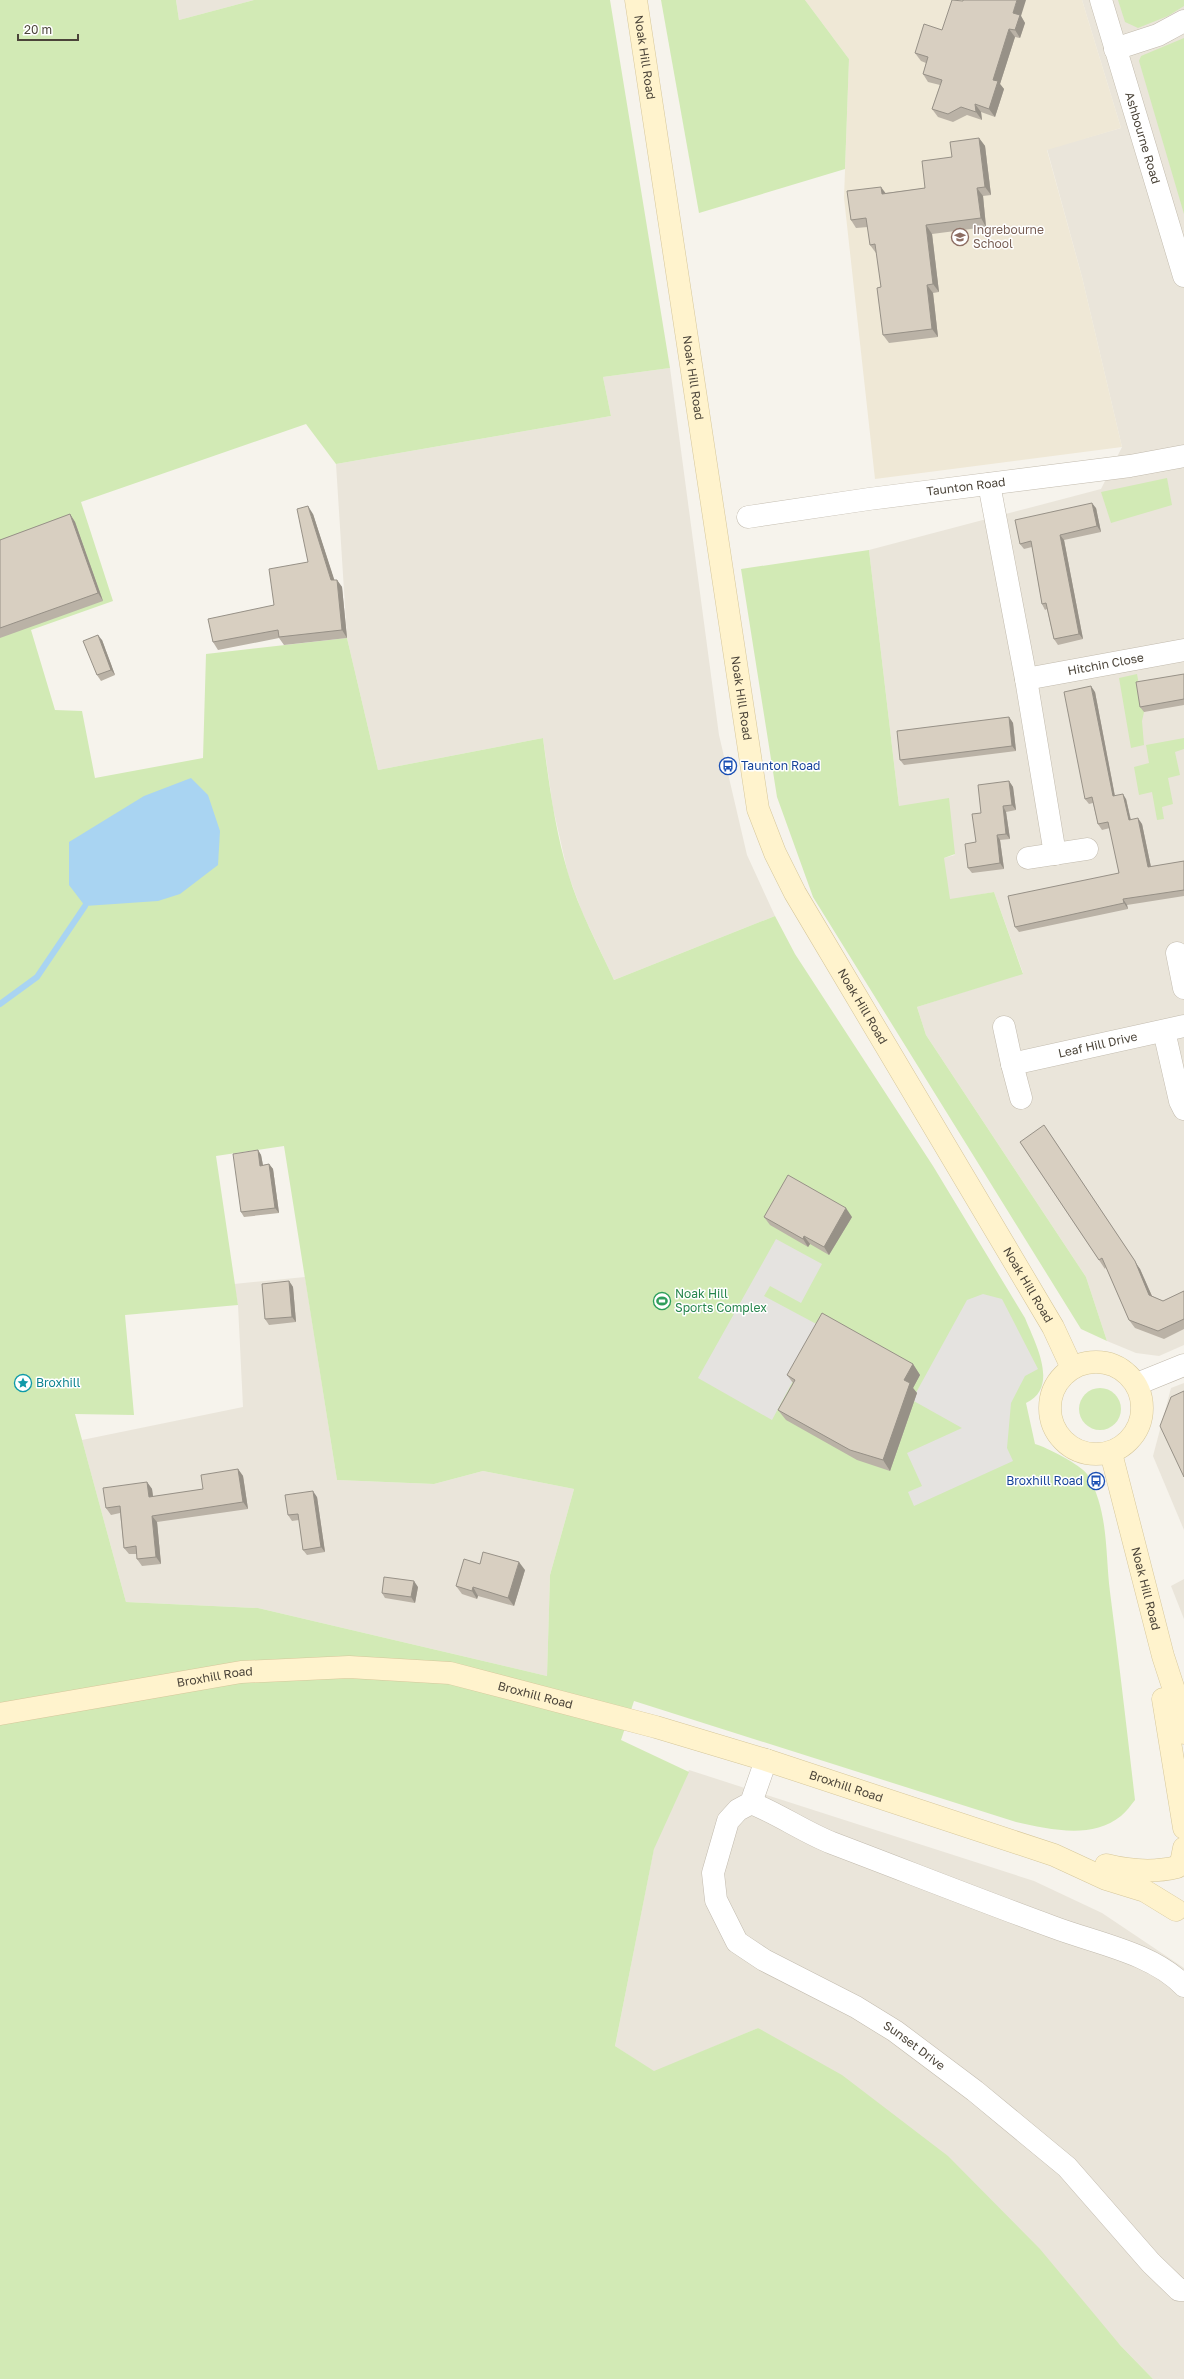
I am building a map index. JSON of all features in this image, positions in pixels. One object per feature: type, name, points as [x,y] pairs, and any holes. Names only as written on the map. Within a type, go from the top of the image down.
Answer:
[{"type":"street","name":"Noak Hill Road","points":[[636,0],[758,809],[774,853],[795,893],[1052,1327],[1072,1368]]},
{"type":"street","name":"Ashbourne Road","points":[[1101,0],[1115,49],[1180,245],[1184,276]]},
{"type":"street","points":[[1115,49],[1158,35],[1184,21]]},
{"type":"street","name":"Taunton Road","points":[[748,517],[869,499],[1130,466],[1184,456]]},
{"type":"street","points":[[989,484],[1026,679],[1055,854]]},
{"type":"street","name":"Hitchin Close","points":[[1026,679],[1184,650]]},
{"type":"street","points":[[1028,858],[1087,849]]},
{"type":"street","points":[[1177,953],[1184,988]]},
{"type":"street","points":[[1004,1027],[1021,1098]]},
{"type":"street","points":[[1174,1029],[1180,1101],[1184,1109]]},
{"type":"street","name":"Leaf Hill Drive","points":[[1012,1064],[1174,1029]]},
{"type":"street","points":[[1101,1361],[1117,1366],[1137,1384],[1142,1402],[1141,1419],[1131,1439],[1111,1453],[1094,1455],[1082,1453],[1064,1442],[1056,1433],[1051,1421],[1050,1403],[1054,1387],[1064,1374],[1072,1368],[1083,1363],[1101,1361]]},
{"type":"street","points":[[1137,1384],[1184,1366]]},
{"type":"street","name":"Noak Hill Road","points":[[1111,1453],[1163,1656],[1176,1696],[1184,1733]]},
{"type":"street","name":"Noak Hill Road","points":[[1163,1656],[1163,1701],[1184,1828]]},
{"type":"street","name":"Broxhill Road","points":[[0,1714],[241,1672],[349,1666],[450,1673],[656,1727],[766,1760],[1054,1854],[1128,1870],[1150,1871],[1182,1860]]},
{"type":"street","points":[[766,1760],[751,1803],[772,1811],[827,1841],[1045,1924],[1140,1957],[1172,1973],[1184,1986]]},
{"type":"street","name":"Sunset Drive","points":[[751,1803],[738,1810],[728,1821],[714,1873],[716,1900],[737,1942],[764,1960],[817,1986],[895,2031],[981,2095],[1067,2167],[1151,2263],[1182,2292]]},
{"type":"street","name":"Broxhill Road","points":[[1054,1854],[1106,1879],[1145,1891],[1180,1914]]},
{"type":"street","points":[[1180,1914],[1171,1898],[1170,1886],[1182,1860]]},
{"type":"shaded area","points":[[176,0],[254,0],[179,20]]},
{"type":"shaded area","name":"Ingrebourne School","points":[[805,0],[1082,0],[1121,128],[1047,150],[1082,277],[1122,447],[875,479],[844,198],[849,59]]},
{"type":"shaded area","points":[[1082,0],[1184,0],[1184,1345],[1159,1356],[1136,1353],[1107,1341],[1086,1277],[926,1035],[917,1007],[1023,973],[994,892],[883,912],[944,858],[955,855],[899,806],[869,550],[1101,489],[1122,447],[1082,277],[1047,149],[1121,128]]},
{"type":"shaded area","points":[[670,368],[719,735],[747,855],[775,916],[614,980],[582,912],[568,874],[553,808],[543,738],[378,770],[347,638],[336,464],[611,416],[603,377]]},
{"type":"shaded area","points":[[776,1239],[822,1264],[801,1303],[770,1286],[764,1296],[822,1327],[772,1420],[698,1378]]},
{"type":"shaded area","points":[[305,1277],[337,1480],[434,1484],[483,1471],[574,1489],[550,1575],[547,1676],[258,1608],[126,1602],[82,1440],[243,1407],[238,1305],[234,1284]]},
{"type":"shaded area","points":[[983,1294],[1002,1299],[1038,1369],[1025,1376],[1011,1403],[1007,1448],[1013,1461],[914,1506],[908,1492],[922,1486],[907,1453],[962,1428],[912,1400],[967,1300]]},
{"type":"shaded area","points":[[1184,1383],[1184,1530],[1153,1456],[1171,1388]]},
{"type":"shaded area","points":[[1184,1579],[1184,1619],[1171,1586]]},
{"type":"shaded area","points":[[689,1770],[1034,1881],[1102,1913],[1184,1968],[1184,2379],[1153,2379],[1120,2345],[758,2028],[654,2072],[615,2046],[655,1843]]},
{"type":"green space","points":[[0,0],[176,0],[179,20],[254,0],[610,0],[670,368],[603,377],[611,416],[336,464],[306,424],[81,502],[113,601],[31,630],[55,710],[82,711],[95,778],[203,758],[206,654],[347,638],[378,770],[543,738],[556,823],[563,856],[572,887],[614,980],[775,916],[795,954],[933,1166],[1025,1318],[1039,1352],[1042,1364],[1042,1386],[1036,1396],[1026,1403],[1035,1444],[1063,1457],[1078,1466],[1087,1474],[1094,1488],[1103,1517],[1110,1592],[1135,1800],[1121,1816],[1097,1828],[1070,1831],[1056,1830],[1016,1822],[634,1701],[621,1740],[689,1772],[654,1849],[615,2046],[654,2071],[758,2028],[842,2075],[948,2156],[1040,2249],[1120,2345],[1153,2379],[0,2379]],"holes":[[[284,1146],[337,1480],[434,1484],[483,1471],[574,1489],[550,1575],[547,1676],[258,1608],[126,1602],[75,1414],[134,1415],[125,1315],[238,1305],[216,1156]]]},
{"type":"green space","points":[[661,0],[805,0],[849,59],[845,169],[699,213]]},
{"type":"green space","points":[[1118,0],[1184,0],[1184,6],[1168,16],[1138,28],[1125,22]]},
{"type":"green space","points":[[1184,38],[1184,214],[1139,61],[1141,56]]},
{"type":"green space","points":[[1167,478],[1172,505],[1111,523],[1101,492]]},
{"type":"green space","points":[[869,550],[899,806],[949,798],[955,854],[944,858],[950,899],[994,892],[1023,974],[917,1007],[926,1035],[1086,1277],[1107,1341],[1081,1329],[813,897],[777,797],[741,569]]},
{"type":"green space","points":[[1137,674],[1144,712],[1142,721],[1144,745],[1131,748],[1119,678]]},
{"type":"green space","points":[[1184,738],[1184,749],[1175,752],[1180,775],[1168,778],[1173,804],[1162,807],[1164,819],[1157,820],[1152,792],[1139,795],[1134,767],[1149,763],[1146,745]]},
{"type":"green space","points":[[1096,1388],[1104,1388],[1112,1391],[1118,1397],[1121,1409],[1118,1421],[1112,1427],[1104,1430],[1096,1430],[1088,1427],[1082,1421],[1079,1413],[1079,1405],[1082,1397],[1088,1391]]},
{"type":"water","points":[[191,778],[208,795],[220,831],[218,865],[180,894],[158,901],[85,906],[69,885],[69,842],[144,796]]},
{"type":"building","points":[[952,0],[1017,0],[1013,13],[1020,15],[1015,30],[1009,29],[993,80],[998,81],[989,109],[975,104],[976,112],[961,107],[948,114],[932,109],[942,80],[923,74],[928,57],[915,53],[924,24],[942,30]]},
{"type":"building","points":[[979,138],[985,187],[977,188],[981,218],[926,225],[933,284],[927,285],[932,329],[883,335],[877,288],[881,287],[875,244],[870,245],[866,218],[851,220],[847,191],[881,187],[882,194],[925,188],[922,161],[952,157],[950,142]]},
{"type":"building","points":[[1092,503],[1097,526],[1060,535],[1079,634],[1054,639],[1046,603],[1042,604],[1031,541],[1020,544],[1015,520]]},
{"type":"building","points":[[308,506],[331,580],[337,580],[342,630],[279,637],[278,630],[213,642],[208,619],[274,605],[269,569],[308,562],[297,509]]},
{"type":"building","points":[[70,514],[98,593],[0,628],[0,540]]},
{"type":"building","points":[[98,635],[111,670],[97,675],[83,641]]},
{"type":"building","points":[[1184,674],[1184,699],[1140,707],[1136,682]]},
{"type":"building","points":[[1091,686],[1113,796],[1123,794],[1129,820],[1138,818],[1148,867],[1184,861],[1184,890],[1123,899],[1124,903],[1015,927],[1008,896],[1119,873],[1108,822],[1098,824],[1092,797],[1085,799],[1064,692]]},
{"type":"building","points":[[1009,717],[1012,746],[900,760],[897,731]]},
{"type":"building","points":[[1009,781],[1012,805],[1003,806],[1006,834],[997,835],[1000,863],[968,868],[965,844],[976,842],[972,814],[981,813],[978,785]]},
{"type":"building","points":[[1044,1125],[1135,1261],[1149,1295],[1163,1301],[1184,1291],[1184,1319],[1158,1331],[1129,1320],[1102,1258],[1099,1260],[1020,1142]]},
{"type":"building","points":[[258,1150],[260,1166],[269,1164],[275,1208],[241,1212],[233,1154]]},
{"type":"building","points":[[788,1175],[846,1208],[824,1247],[804,1236],[803,1239],[764,1217]]},
{"type":"building","points":[[289,1281],[292,1317],[265,1319],[262,1284]]},
{"type":"building","points":[[822,1313],[913,1364],[904,1380],[910,1383],[883,1460],[850,1450],[778,1410],[795,1380],[787,1375]]},
{"type":"building","points":[[1184,1391],[1184,1477],[1160,1426],[1171,1397]]},
{"type":"building","points":[[238,1469],[243,1502],[152,1516],[156,1557],[137,1559],[136,1546],[124,1548],[120,1506],[106,1508],[103,1488],[147,1482],[149,1497],[203,1489],[201,1475]]},
{"type":"building","points":[[313,1491],[321,1547],[303,1550],[298,1514],[288,1515],[285,1495]]},
{"type":"building","points":[[483,1552],[519,1562],[508,1598],[473,1587],[472,1591],[456,1586],[464,1559],[480,1564]]},
{"type":"building","points":[[384,1577],[414,1581],[411,1597],[382,1593]]},
{"type":"waterway","points":[[0,1004],[37,977],[85,906]]},
{"type":"place","name":"Ingrebourne School","points":[[960,237]]},
{"type":"place","name":"Taunton Road","points":[[728,766]]},
{"type":"place","name":"Noak Hill Sports Complex","points":[[662,1301]]},
{"type":"place","name":"Broxhill","points":[[23,1383]]},
{"type":"place","name":"Broxhill Road","points":[[1096,1481]]}]
